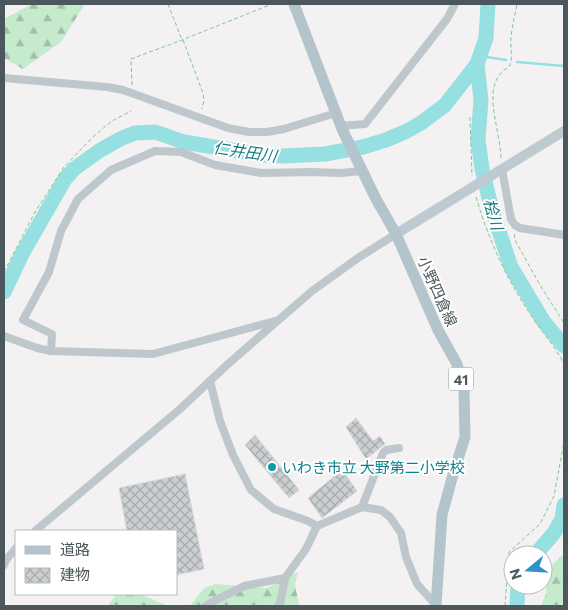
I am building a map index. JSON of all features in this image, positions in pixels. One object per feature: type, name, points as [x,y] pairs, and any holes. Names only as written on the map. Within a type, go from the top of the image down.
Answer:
[{"type":"main road","name":"小野四倉線","points":[[294,4],[342,128],[376,199],[396,234],[438,330],[457,364],[464,390],[465,437],[442,515],[436,606]]},
{"type":"street","points":[[342,128],[365,124],[447,19],[455,4]]},
{"type":"street","points":[[4,78],[123,90],[228,128],[249,132],[268,132],[284,129],[336,113]]},
{"type":"street","points":[[36,530],[180,409],[228,364],[312,291],[358,258],[564,131]]},
{"type":"street","points":[[50,351],[52,334],[24,320],[49,272],[61,231],[78,199],[111,170],[155,151],[181,152],[215,165],[262,173],[341,173],[362,171]]},
{"type":"street","points":[[502,170],[511,219],[515,225],[520,228],[564,235]]},
{"type":"street","points":[[7,337],[50,351],[153,354],[279,320]]},
{"type":"street","points":[[210,381],[220,421],[232,455],[251,490],[274,509],[308,520],[317,526]]},
{"type":"street","points":[[362,508],[383,453],[386,450],[399,448]]},
{"type":"street","points":[[278,606],[285,578],[306,549],[317,526],[362,508],[382,510],[390,517],[401,533],[406,557],[417,584],[436,606]]},
{"type":"street","points":[[4,565],[15,549]]},
{"type":"street","points":[[206,606],[244,586],[285,578]]},
{"type":"path","points":[[168,4],[204,100],[198,116]]},
{"type":"path","points":[[132,93],[131,59],[272,4]]},
{"type":"path","points":[[502,170],[493,94],[498,76],[508,68],[510,63],[511,38],[517,4]]},
{"type":"path","points":[[4,272],[35,212],[64,167],[95,135],[112,121],[131,111]]},
{"type":"path","points":[[470,117],[473,187],[487,230],[510,282],[564,364]]},
{"type":"path","points":[[514,234],[516,242],[564,323]]},
{"type":"path","points":[[505,606],[509,552],[540,524],[554,496],[564,442]]},
{"type":"green space","points":[[32,4],[85,4],[61,42],[23,69],[4,58],[4,19]]},
{"type":"green space","points":[[564,554],[564,606],[541,606],[546,595],[553,595],[553,564]]},
{"type":"green space","points":[[298,572],[295,584],[299,606],[190,606],[204,588],[215,584],[267,588]]},
{"type":"green space","points":[[115,595],[142,595],[168,606],[108,606]]},
{"type":"building","points":[[356,418],[373,441],[380,436],[385,444],[366,459],[346,427]]},
{"type":"building","name":"いわき市立 大野第二小学校","points":[[255,435],[299,490],[289,498],[245,445]]},
{"type":"building","points":[[342,470],[357,491],[322,518],[308,498]]},
{"type":"building","points":[[185,474],[204,569],[178,575],[178,530],[127,530],[119,488]]},
{"type":"waterway","name":"仁井田川","points":[[4,292],[22,254],[65,179],[74,169],[99,151],[135,133],[155,132],[184,142],[261,155],[284,156],[325,154],[363,147],[386,140],[421,123],[445,105],[477,64],[486,38],[488,4]]},
{"type":"waterway","points":[[480,56],[506,60]]},
{"type":"waterway","points":[[517,62],[564,66]]},
{"type":"waterway","name":"桧川","points":[[477,64],[481,100],[478,140],[482,169],[492,210],[511,267],[544,322],[564,346]]},
{"type":"waterway","name":"桧川","points":[[544,545],[554,533],[562,519],[564,505]]},
{"type":"waterway","name":"桧川","points":[[517,606],[518,595]]},
{"type":"place","name":"いわき市立 大野第二小学校","points":[[272,467]]}]
